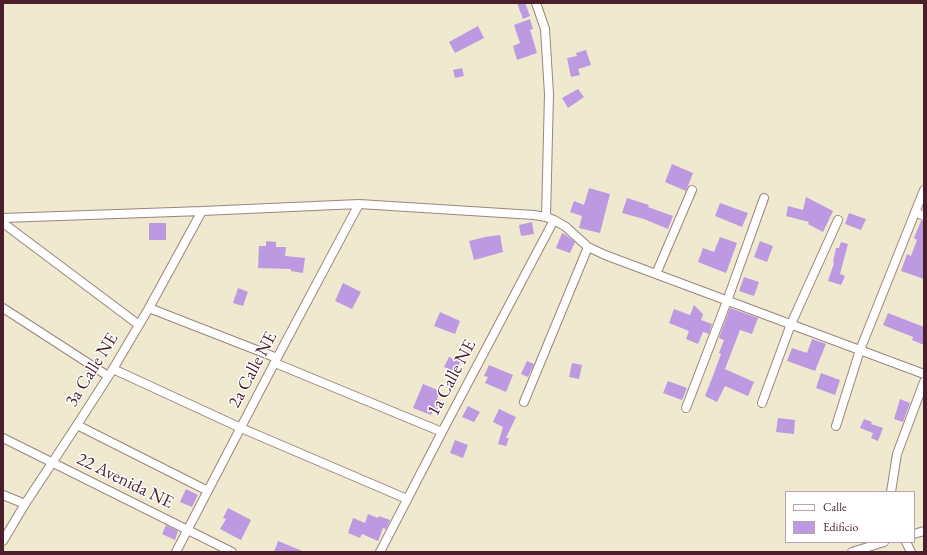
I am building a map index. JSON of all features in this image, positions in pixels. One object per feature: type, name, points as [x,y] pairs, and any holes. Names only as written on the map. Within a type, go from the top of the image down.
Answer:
[{"type":"street","points":[[536,3],[545,29],[549,94],[546,217]]},
{"type":"street","points":[[656,274],[692,190]]},
{"type":"street","points":[[836,426],[860,350],[924,190]]},
{"type":"street","points":[[686,408],[728,301],[764,198]]},
{"type":"street","points":[[3,218],[359,204],[513,213],[546,217],[566,227],[588,247],[605,255],[924,374]]},
{"type":"street","name":"2a Calle NE","points":[[176,552],[359,204]]},
{"type":"street","name":"3a Calle NE","points":[[3,541],[25,504],[111,372],[149,308],[202,211]]},
{"type":"street","points":[[915,212],[924,216]]},
{"type":"street","name":"1a Calle NE","points":[[380,552],[554,220]]},
{"type":"street","points":[[762,403],[791,324],[838,220]]},
{"type":"street","points":[[3,223],[139,325]]},
{"type":"street","points":[[524,402],[588,247]]},
{"type":"street","points":[[3,308],[111,372],[407,500]]},
{"type":"street","points":[[149,308],[442,432]]},
{"type":"street","points":[[891,491],[897,454],[924,382]]},
{"type":"street","points":[[77,425],[208,491]]},
{"type":"street","name":"22 Avenida NE","points":[[3,438],[232,552]]},
{"type":"street","points":[[3,495],[25,504]]},
{"type":"street","points":[[852,552],[881,543]]},
{"type":"building","points":[[517,3],[525,3],[530,16],[523,19]]},
{"type":"building","points":[[530,19],[533,29],[530,30],[537,53],[517,60],[513,46],[520,43],[514,25]]},
{"type":"building","points":[[478,26],[484,38],[455,53],[449,42]]},
{"type":"building","points":[[586,50],[591,65],[578,69],[580,75],[571,77],[567,58],[577,56],[576,53]]},
{"type":"building","points":[[462,68],[464,76],[455,78],[453,70]]},
{"type":"building","points":[[578,89],[584,97],[568,108],[562,98]]},
{"type":"building","points":[[672,164],[693,173],[686,191],[665,182]]},
{"type":"building","points":[[589,188],[610,194],[600,233],[579,228],[582,216],[570,212],[574,201],[584,205]]},
{"type":"building","points":[[806,197],[833,211],[823,232],[808,224],[809,222],[786,216],[788,206],[803,210]]},
{"type":"building","points":[[627,198],[649,205],[648,207],[673,216],[668,229],[644,219],[622,213]]},
{"type":"building","points":[[720,203],[748,213],[742,227],[715,216]]},
{"type":"building","points":[[849,213],[866,219],[861,230],[845,224]]},
{"type":"building","points":[[921,221],[924,221],[924,279],[901,271],[907,254],[911,256],[917,240],[914,238]]},
{"type":"building","points":[[532,222],[534,234],[521,236],[519,225]]},
{"type":"building","points":[[149,223],[166,223],[166,240],[149,240]]},
{"type":"building","points":[[562,233],[575,242],[570,253],[556,248]]},
{"type":"building","points":[[500,235],[503,252],[474,260],[469,241]]},
{"type":"building","points":[[720,237],[737,243],[726,273],[698,262],[703,248],[714,252]]},
{"type":"building","points":[[266,241],[276,242],[276,247],[286,247],[285,256],[305,258],[303,273],[291,271],[291,269],[258,268],[259,246],[266,246]]},
{"type":"building","points":[[760,241],[773,246],[767,262],[754,257]]},
{"type":"building","points":[[841,242],[848,244],[840,274],[845,276],[841,285],[828,281],[834,263],[836,248],[839,248]]},
{"type":"building","points":[[744,277],[759,282],[754,296],[739,291]]},
{"type":"building","points":[[343,283],[361,292],[352,309],[335,301]]},
{"type":"building","points":[[238,288],[248,292],[243,306],[233,303]]},
{"type":"building","points":[[694,305],[703,314],[701,320],[712,324],[709,334],[703,332],[698,344],[686,339],[689,331],[669,323],[674,309],[690,315]]},
{"type":"building","points":[[730,308],[758,318],[752,334],[740,330],[725,369],[754,382],[748,396],[725,386],[717,402],[705,396],[721,354],[719,353],[724,340],[719,338]]},
{"type":"building","points":[[440,312],[460,321],[455,334],[434,326]]},
{"type":"building","points":[[888,313],[924,327],[924,345],[912,340],[913,337],[883,325]]},
{"type":"building","points":[[812,339],[826,344],[815,371],[787,361],[792,348],[807,353]]},
{"type":"building","points":[[449,357],[460,362],[456,372],[444,367]]},
{"type":"building","points":[[527,361],[534,364],[528,377],[521,374]]},
{"type":"building","points":[[572,363],[582,365],[579,379],[569,377]]},
{"type":"building","points":[[489,365],[513,375],[506,392],[485,383],[488,377],[484,376]]},
{"type":"building","points":[[821,373],[840,380],[835,395],[816,388]]},
{"type":"building","points":[[668,381],[687,388],[682,400],[663,393]]},
{"type":"building","points":[[423,384],[440,391],[437,399],[441,401],[436,413],[433,411],[431,415],[413,408]]},
{"type":"building","points":[[900,399],[910,403],[903,422],[894,419]]},
{"type":"building","points":[[468,406],[480,412],[474,422],[462,417]]},
{"type":"building","points":[[499,409],[516,417],[506,438],[509,438],[506,446],[498,444],[503,427],[493,422]]},
{"type":"building","points":[[778,418],[795,420],[794,434],[776,432]]},
{"type":"building","points":[[864,419],[872,422],[871,424],[883,428],[878,441],[871,438],[873,433],[860,428]]},
{"type":"building","points":[[455,440],[468,445],[463,458],[450,453]]},
{"type":"building","points":[[186,489],[198,495],[192,507],[180,502]]},
{"type":"building","points":[[228,508],[251,520],[241,540],[220,529],[226,519],[223,518]]},
{"type":"building","points":[[368,514],[378,518],[379,516],[390,520],[386,529],[383,528],[378,541],[362,534],[360,538],[348,533],[353,518],[365,523]]},
{"type":"building","points":[[166,525],[178,531],[175,540],[162,534]]},
{"type":"building","points":[[278,541],[305,552],[274,552]]}]
